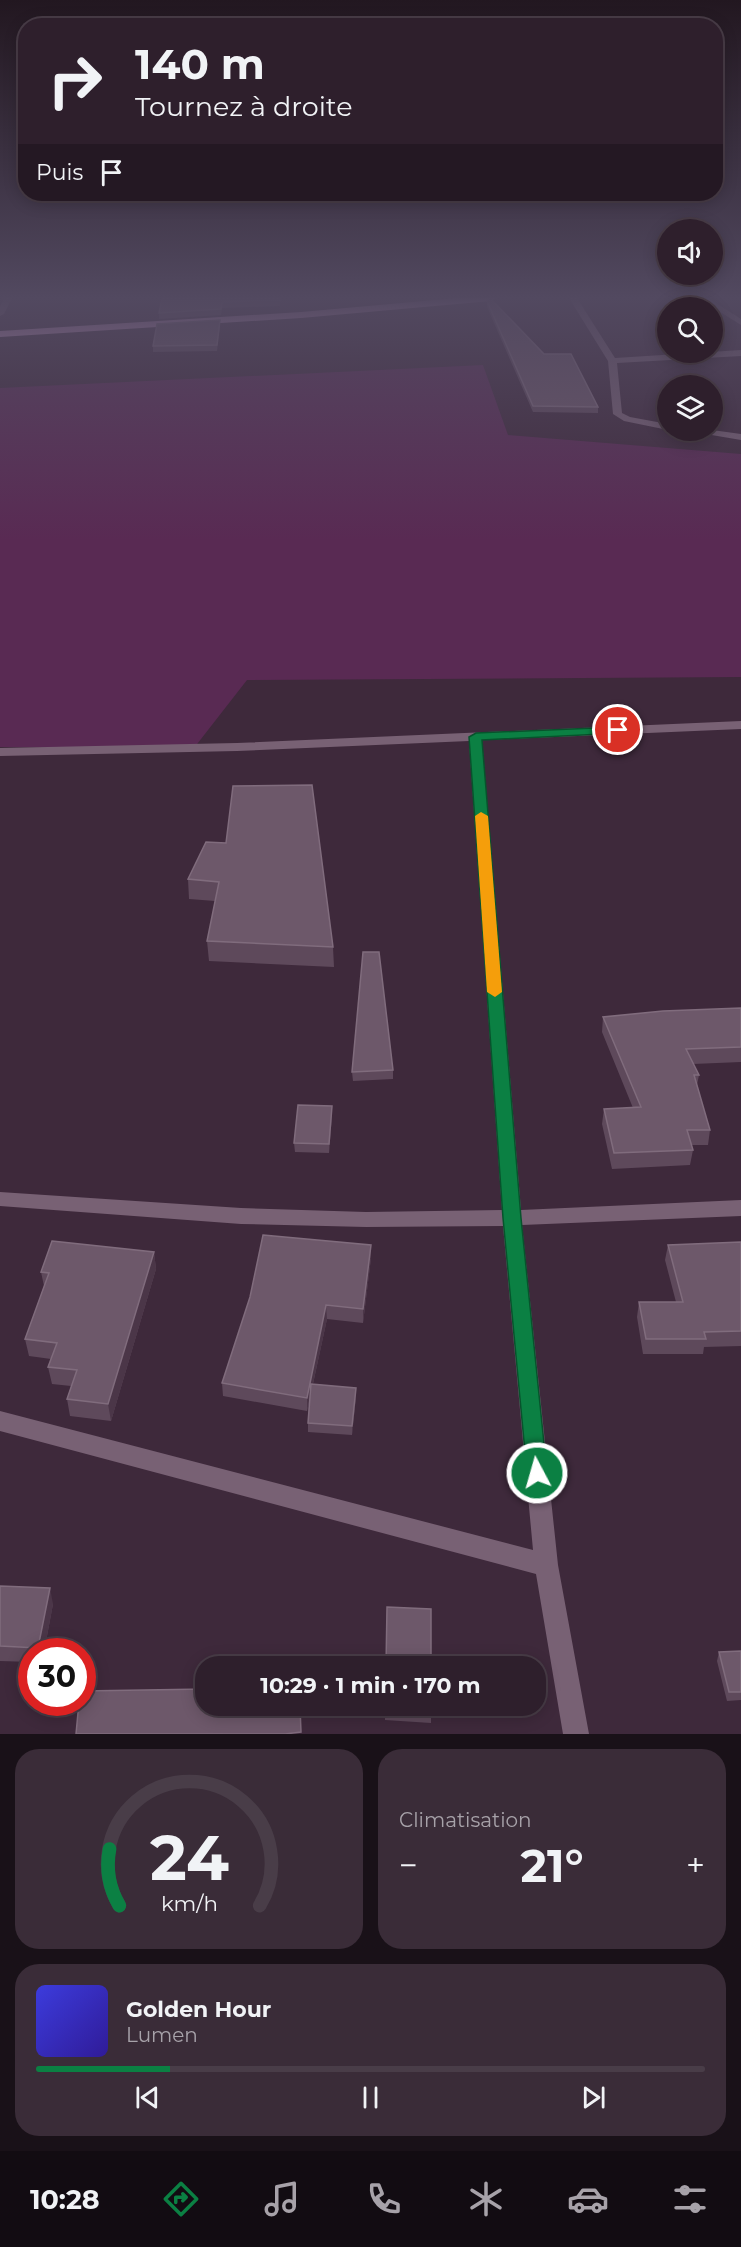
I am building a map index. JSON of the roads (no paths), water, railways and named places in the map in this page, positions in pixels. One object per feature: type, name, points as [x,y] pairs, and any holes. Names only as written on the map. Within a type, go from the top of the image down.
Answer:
[{"type":"street","points":[[614,379],[618,414],[627,419],[657,425]]},
{"type":"street","points":[[723,435],[741,437]]},
{"type":"street","points":[[0,752],[237,747],[741,725]]},
{"type":"street","points":[[476,737],[512,1218],[546,1565],[576,1734]]},
{"type":"street","points":[[0,1199],[241,1216],[370,1219],[512,1218],[741,1208]]},
{"type":"street","points":[[0,1421],[546,1565]]}]
